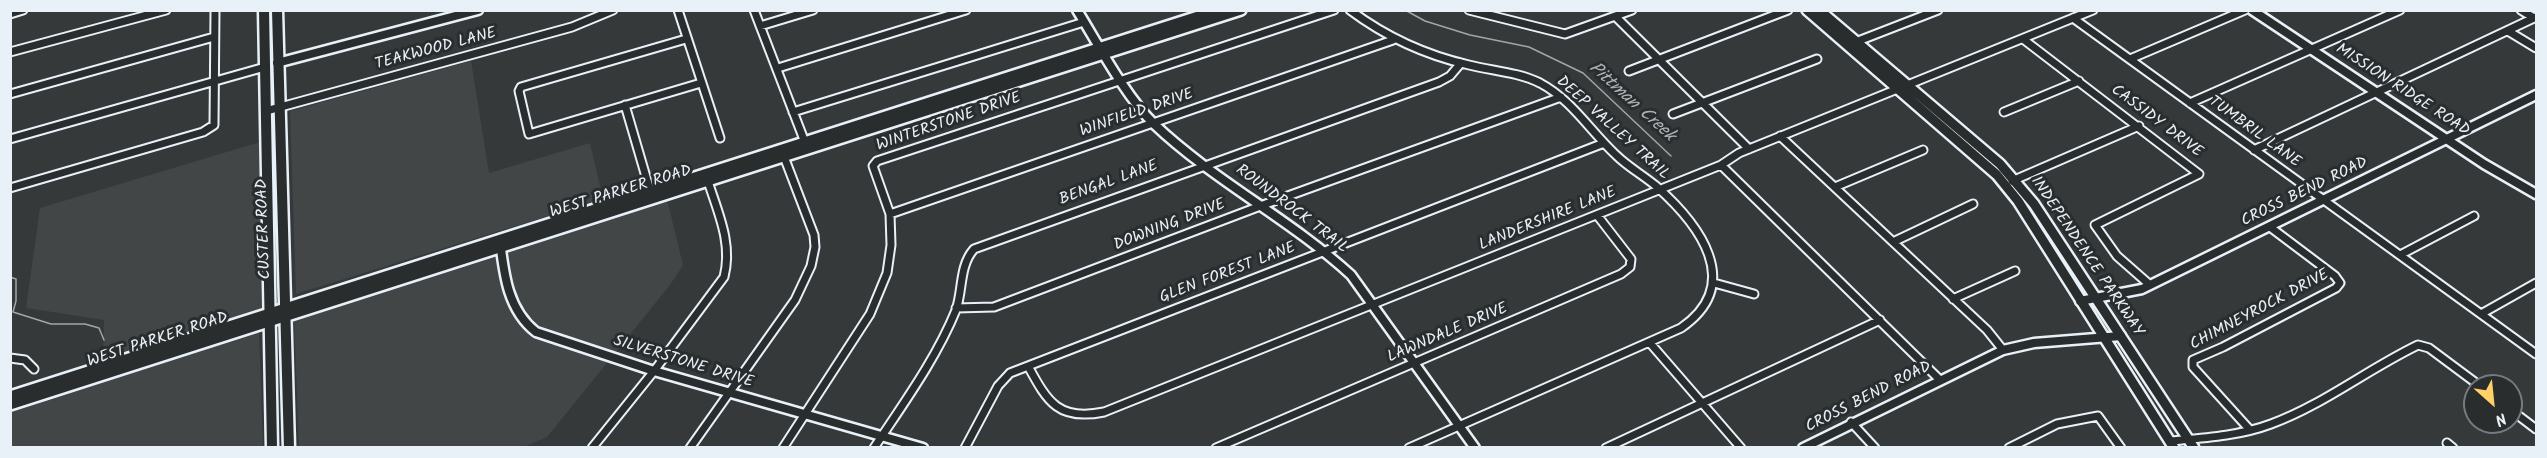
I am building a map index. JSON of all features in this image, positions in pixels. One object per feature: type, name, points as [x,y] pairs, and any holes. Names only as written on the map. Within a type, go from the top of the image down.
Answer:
[{"type":"main road","name":"CUSTER ROAD","points":[[264,10],[272,447]]},
{"type":"main road","name":"CUSTER ROAD","points":[[277,10],[284,311],[290,447]]},
{"type":"main road","name":"WEST PARKER ROAD","points":[[1103,51],[1217,10]]},
{"type":"main road","name":"WEST PARKER ROAD","points":[[10,405],[166,350],[389,277],[1103,51],[1241,10]]},
{"type":"main road","name":"INDEPENDENCE PARKWAY","points":[[1807,10],[1903,87],[2004,182],[2172,444]]},
{"type":"main road","name":"INDEPENDENCE PARKWAY","points":[[1819,10],[1852,44]]},
{"type":"main road","points":[[266,67],[277,63]]},
{"type":"main road","name":"INDEPENDENCE PARKWAY","points":[[1903,87],[1952,121],[2016,180],[2191,443]]},
{"type":"main road","points":[[267,159],[280,155]]},
{"type":"main road","name":"WEST PARKER ROAD","points":[[10,396],[166,350]]},
{"type":"street","points":[[10,14],[23,10]]},
{"type":"street","points":[[10,52],[166,10]]},
{"type":"street","points":[[10,188],[203,132],[214,125],[215,10]]},
{"type":"street","name":"TEAKWOOD LANE","points":[[266,111],[572,27],[613,10]]},
{"type":"street","points":[[678,10],[720,138]]},
{"type":"street","points":[[754,10],[807,146]]},
{"type":"street","points":[[760,26],[813,10]]},
{"type":"street","points":[[777,68],[966,10]]},
{"type":"street","name":"ROUNDROCK TRAIL","points":[[1077,10],[1121,79],[1153,123],[1204,164],[1325,251],[1351,275],[1475,447]]},
{"type":"street","name":"WINTERSTONE DRIVE","points":[[783,447],[877,300],[890,258],[890,214],[873,166],[876,161],[1334,10]]},
{"type":"street","name":"DEEP VALLEY TRAIL","points":[[1350,10],[1393,40],[1461,63],[1520,76],[1539,83],[1561,97],[1620,159],[1660,189],[1695,227],[1706,244],[1712,261],[1714,283]]},
{"type":"street","points":[[1469,10],[1562,34],[1632,10]]},
{"type":"street","points":[[1629,71],[1788,10]]},
{"type":"street","points":[[1852,44],[1938,10]]},
{"type":"street","name":"LANDERSHIRE LANE","points":[[1028,366],[1041,391],[1055,407],[1074,415],[1092,415],[1721,165],[1749,149],[1780,136],[2093,10]]},
{"type":"street","points":[[2130,59],[2245,10]]},
{"type":"street","name":"MISSION RIDGE ROAD","points":[[2252,10],[2447,140],[2536,194]]},
{"type":"street","points":[[2190,103],[2400,10]]},
{"type":"street","points":[[2521,10],[2535,18]]},
{"type":"street","points":[[277,63],[472,11]]},
{"type":"street","points":[[1616,16],[1749,149]]},
{"type":"street","name":"TUMBRIL LANE","points":[[2073,18],[2536,354]]},
{"type":"street","points":[[2254,150],[2535,18]]},
{"type":"street","points":[[793,112],[1084,22]]},
{"type":"street","points":[[2508,31],[2536,48]]},
{"type":"street","points":[[10,94],[214,37]]},
{"type":"street","points":[[686,39],[520,88],[529,134],[701,83]]},
{"type":"street","name":"CASSIDY DRIVE","points":[[2023,39],[2199,174],[2095,225],[2117,256],[2150,285]]},
{"type":"street","name":"WINFIELD DRIVE","points":[[890,214],[1393,40]]},
{"type":"street","points":[[1673,114],[1817,59]]},
{"type":"street","name":"BENGAL LANE","points":[[874,447],[933,351],[956,308],[968,256],[974,249],[1204,164],[1439,82],[1450,76],[1461,63]]},
{"type":"street","points":[[10,139],[266,67]]},
{"type":"street","points":[[2004,112],[2079,81]]},
{"type":"street","name":"CROSS BEND ROAD","points":[[2080,302],[2134,292],[2150,285],[2536,95]]},
{"type":"street","name":"DOWNING DRIVE","points":[[956,308],[994,307],[1561,97]]},
{"type":"street","points":[[625,105],[651,195]]},
{"type":"street","points":[[2004,182],[2016,180],[2139,126]]},
{"type":"street","points":[[1780,136],[1988,330],[2003,350]]},
{"type":"street","name":"GLEN FOREST LANE","points":[[965,447],[1004,378],[1010,373],[1604,143]]},
{"type":"street","points":[[1835,187],[1923,150]]},
{"type":"street","points":[[690,447],[795,300],[806,279],[814,255],[814,235],[783,153]]},
{"type":"street","points":[[1721,165],[1940,379]]},
{"type":"street","points":[[592,447],[654,371],[715,290],[728,266],[727,244],[707,177]]},
{"type":"street","points":[[1893,242],[1973,204]]},
{"type":"street","name":"LAWNDALE DRIVE","points":[[1216,447],[1626,270],[1631,263],[1629,255],[1597,215]]},
{"type":"street","points":[[2400,255],[2474,216]]},
{"type":"street","name":"CHIMNEYROCK DRIVE","points":[[2250,430],[2193,367],[2193,360],[2336,288],[2340,283],[2335,276],[2270,227]]},
{"type":"street","name":"SILVERSTONE DRIVE","points":[[500,242],[513,307],[529,328],[543,336],[804,415],[923,447]]},
{"type":"street","points":[[1953,299],[2015,271]]},
{"type":"street","points":[[1408,447],[1650,343],[1692,320],[1704,307],[1714,283],[1754,294]]},
{"type":"street","points":[[2481,314],[2536,284]]},
{"type":"street","points":[[1606,447],[1880,320]]},
{"type":"street","name":"CROSS BEND ROAD","points":[[1803,447],[2003,350],[2034,343],[2121,336]]},
{"type":"street","points":[[1650,343],[1741,447]]},
{"type":"street","points":[[2172,444],[2191,443],[2250,430],[2292,415],[2418,345],[2429,348],[2464,374]]},
{"type":"street","points":[[10,358],[25,360],[34,369]]},
{"type":"street","points":[[2009,447],[2057,424],[2098,416],[2121,447]]},
{"type":"street","points":[[2523,419],[2536,429]]},
{"type":"street","points":[[1851,422],[1875,447]]},
{"type":"shaded area","points":[[471,61],[489,173],[590,143],[603,199],[296,294],[290,111]]},
{"type":"shaded area","points":[[260,142],[261,309],[103,361],[104,320],[26,308],[40,208]]},
{"type":"shaded area","points":[[667,199],[683,265],[670,285],[547,437],[524,447],[299,447],[294,318]]},
{"type":"shaded area","points":[[259,330],[263,447],[11,447],[11,411]]},
{"type":"waterway","name":"Pittman Creek","points":[[1405,10],[1425,21],[1470,35],[1529,47],[1583,73],[1671,156]]},
{"type":"waterway","points":[[10,277],[16,279],[16,301],[13,312],[51,324],[85,324],[99,328],[104,340]]}]
